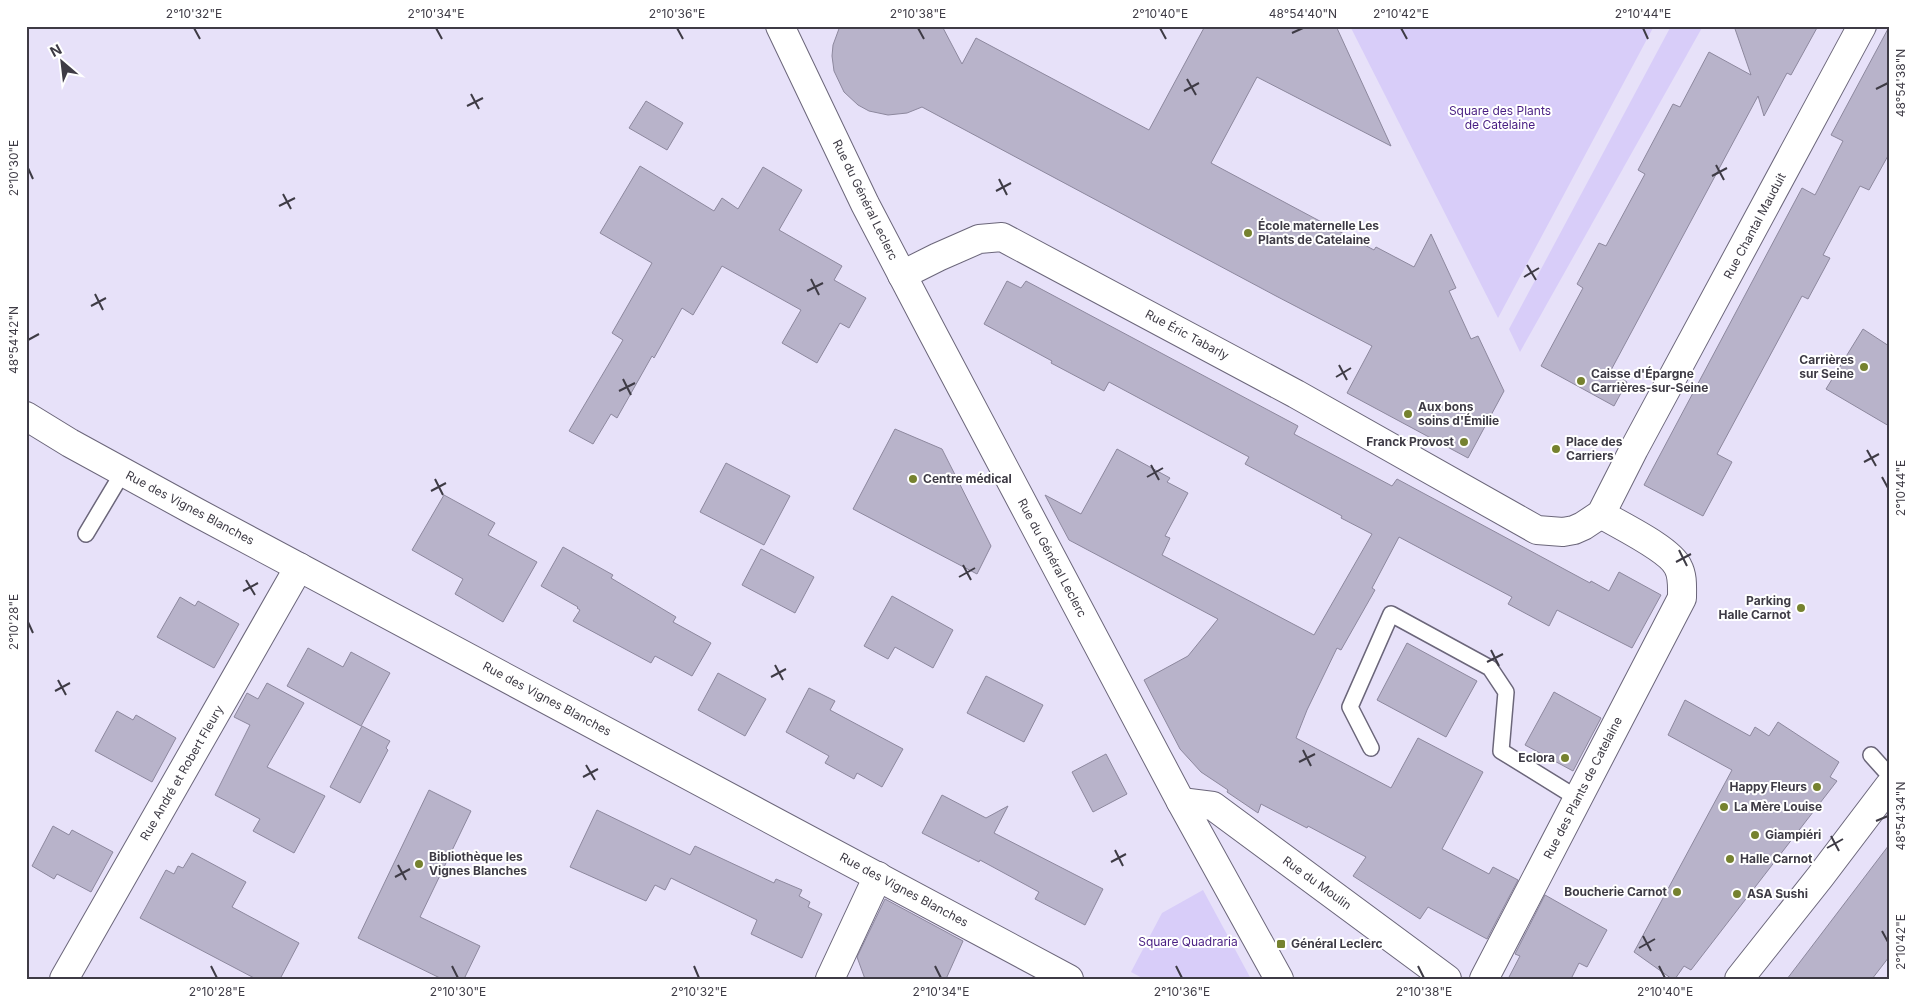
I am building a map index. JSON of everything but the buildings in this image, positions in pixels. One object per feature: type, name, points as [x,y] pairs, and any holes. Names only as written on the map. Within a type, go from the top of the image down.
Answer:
[{"type":"street","name":"Rue du Général Leclerc","points":[[780,26],[865,204],[902,275],[1181,802],[1280,979]]},
{"type":"street","name":"Rue Chantal Mauduit","points":[[1601,514],[1862,26]]},
{"type":"street","name":"Rue Éric Tabarly","points":[[902,275],[938,256],[979,239],[1002,237],[1288,390],[1537,530],[1550,532],[1574,530],[1601,514]]},
{"type":"street","name":"Rue des Vignes Blanches","points":[[26,416],[123,472],[878,876],[1054,975]]},
{"type":"street","name":"Rue des Plants de Catelaine","points":[[1484,979],[1682,598],[1682,577],[1678,566],[1670,555],[1601,514]]},
{"type":"street","name":"Rue André et Robert Fleury","points":[[64,979],[300,567]]},
{"type":"street","points":[[1739,979],[1889,786]]},
{"type":"street","name":"Rue du Moulin","points":[[1181,802],[1213,806],[1447,979]]},
{"type":"street","points":[[830,979],[878,876]]},
{"type":"lane","points":[[86,534],[123,472]]},
{"type":"lane","points":[[1371,748],[1350,707],[1391,614],[1490,668],[1506,692],[1501,751],[1578,798]]},
{"type":"lane","points":[[1871,755],[1889,775]]},
{"type":"green space","name":"Square des Plants de Catelaine","points":[[1350,26],[1654,26],[1498,318]]},
{"type":"green space","points":[[1671,26],[1703,26],[1520,352],[1509,329]]},
{"type":"green space","name":"Square Quadraria","points":[[1203,890],[1251,979],[1144,979],[1131,972],[1162,913]]},
{"type":"place","name":"École maternelle Les Plants de Catelaine","points":[[1248,233]]},
{"type":"place","name":"Carrières sur Seine","points":[[1864,367]]},
{"type":"place","name":"Caisse d'Épargne Carrières-sur-Seine","points":[[1581,381]]},
{"type":"place","name":"Aux bons soins d'Émilie","points":[[1408,414]]},
{"type":"place","name":"Franck Provost","points":[[1464,442]]},
{"type":"place","name":"Place des Carriers","points":[[1556,449]]},
{"type":"place","name":"Centre médical","points":[[913,479]]},
{"type":"place","name":"Parking Halle Carnot","points":[[1801,608]]},
{"type":"place","name":"Eclora","points":[[1565,758]]},
{"type":"place","name":"Happy Fleurs","points":[[1817,787]]},
{"type":"place","name":"La Mère Louise","points":[[1724,807]]},
{"type":"place","name":"Giampiéri","points":[[1755,835]]},
{"type":"place","name":"Halle Carnot","points":[[1730,859]]},
{"type":"place","name":"Bibliothèque les Vignes Blanches","points":[[419,864]]},
{"type":"place","name":"Boucherie Carnot","points":[[1677,892]]},
{"type":"place","name":"ASA Sushi","points":[[1737,894]]},
{"type":"place","name":"Général Leclerc","points":[[1281,944]]}]
